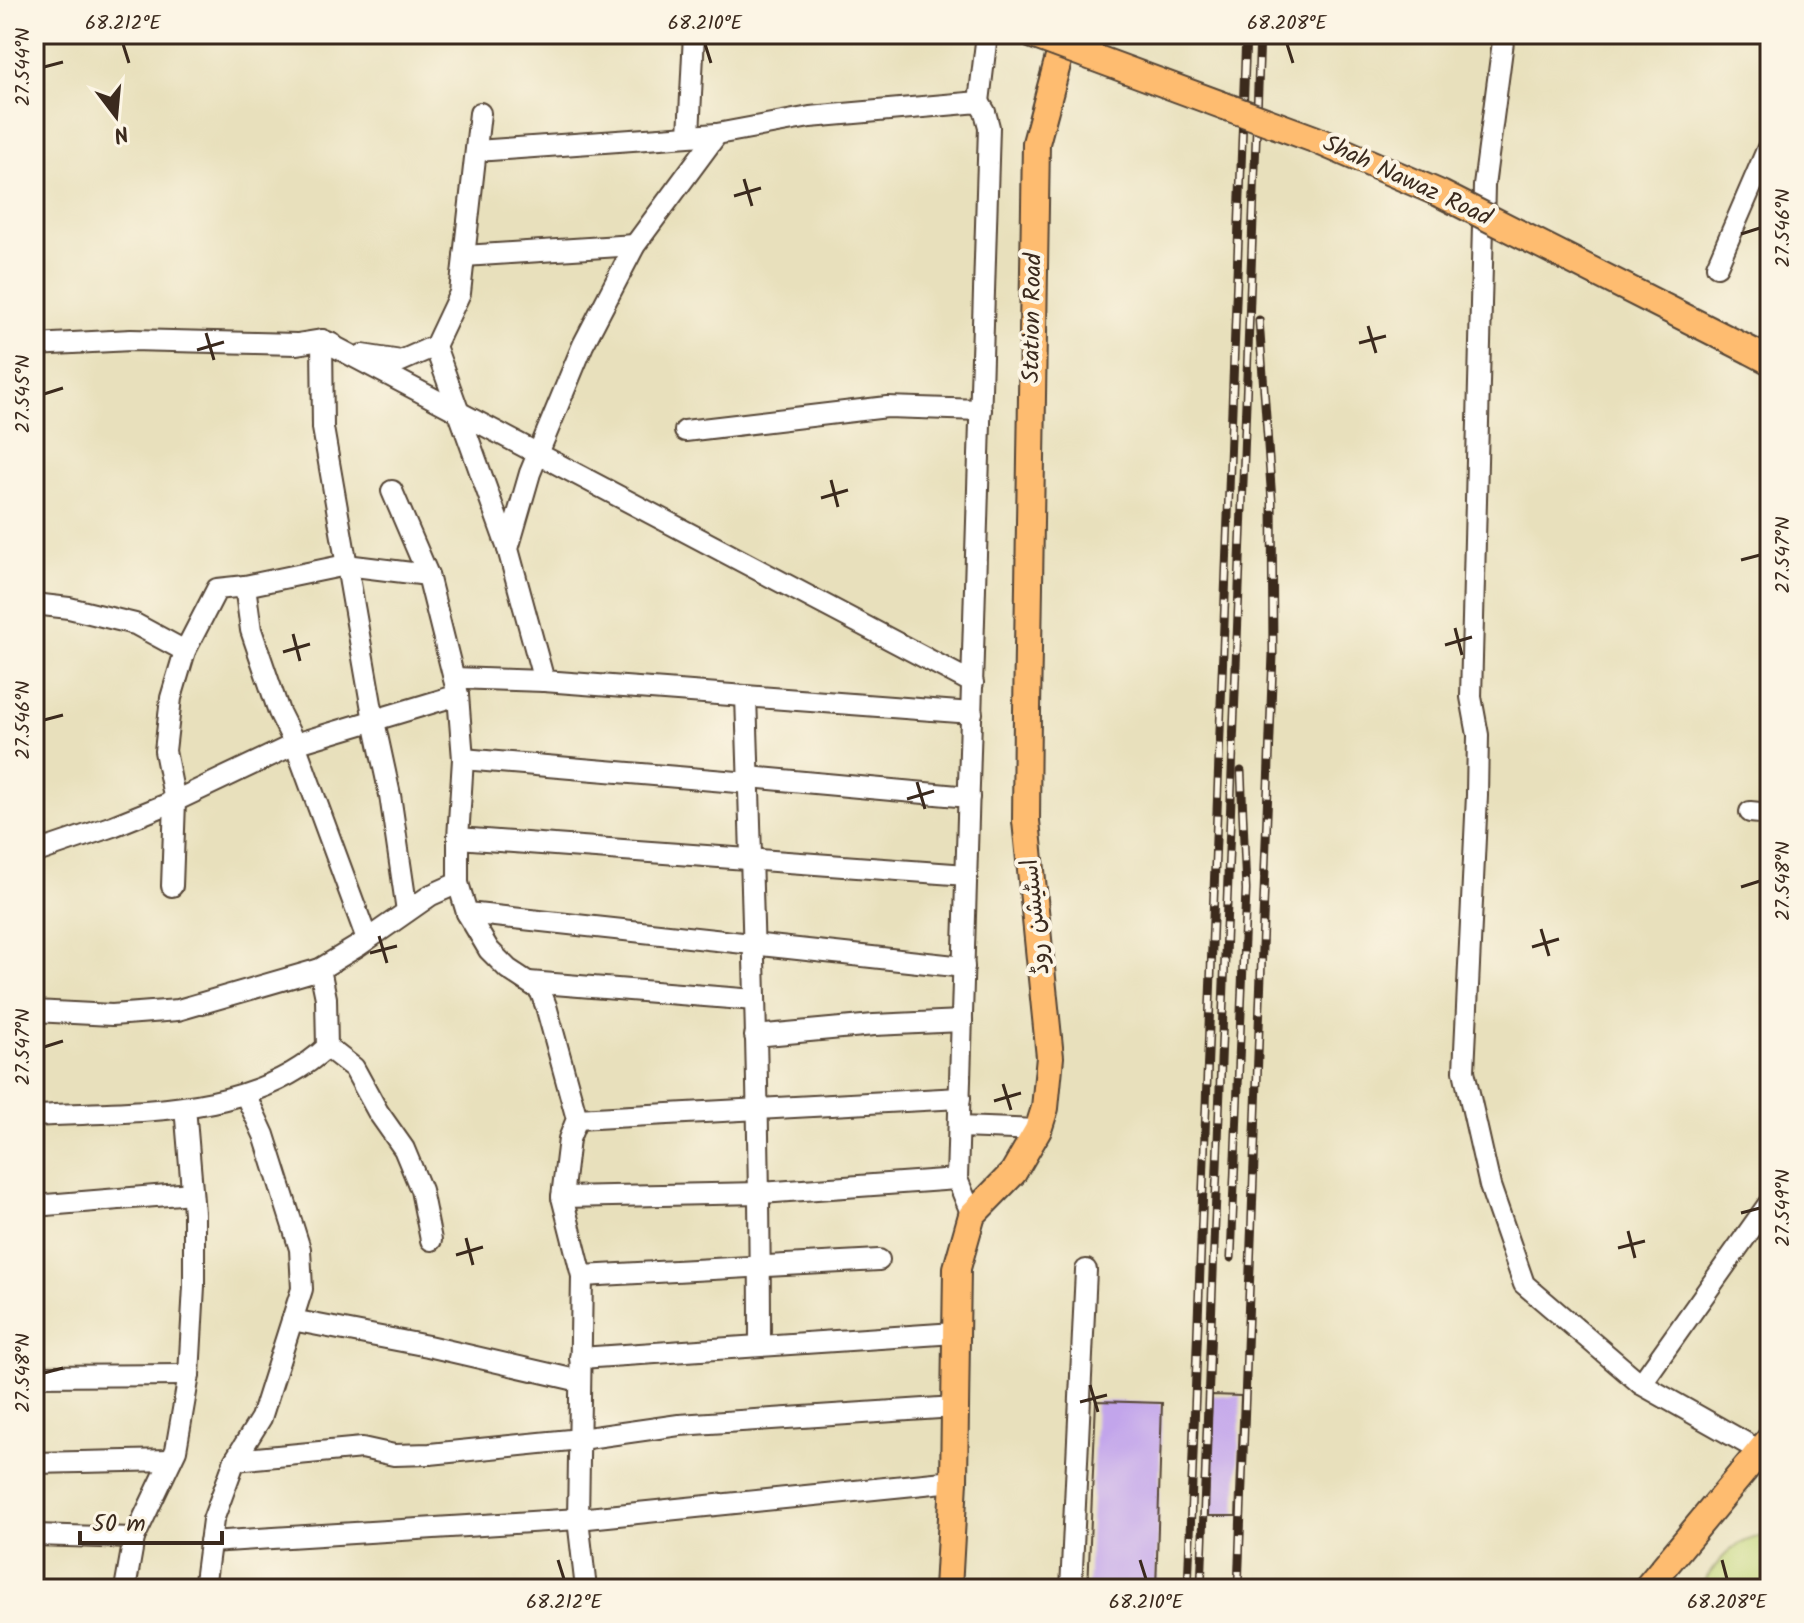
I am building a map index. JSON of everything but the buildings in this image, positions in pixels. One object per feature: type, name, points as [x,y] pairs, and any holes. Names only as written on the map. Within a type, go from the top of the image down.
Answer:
[{"type":"main road","name":"Shah Nawaz Road","points":[[1030,34],[1314,139],[1441,194],[1761,356]]},
{"type":"main road","name":"Station Road","points":[[1029,594],[1036,143],[1062,46]]},
{"type":"main road","name":"اسٹیشن روڈ","points":[[948,1589],[954,1481],[957,1268],[972,1215],[1013,1173],[1038,1130],[1045,1108],[1050,1057],[1026,821],[1029,594]]},
{"type":"main road","points":[[963,1589],[974,1271],[972,1215]]},
{"type":"main road","points":[[1646,1589],[1765,1445]]},
{"type":"street","points":[[689,135],[694,34]]},
{"type":"street","points":[[972,1215],[957,1179],[989,127],[979,102],[987,34]]},
{"type":"street","points":[[1504,34],[1484,186],[1471,697],[1478,735],[1477,795],[1464,1071],[1490,1186],[1524,1284],[1641,1384],[1765,1445]]},
{"type":"street","points":[[476,151],[717,134],[810,117],[979,102]]},
{"type":"street","points":[[34,345],[131,340],[297,344],[322,340],[364,355],[401,361],[435,346],[460,293],[480,113]]},
{"type":"street","points":[[508,549],[538,454],[583,345],[635,245],[717,134]]},
{"type":"street","points":[[1717,266],[1770,143]]},
{"type":"street","points":[[464,256],[635,245]]},
{"type":"street","points":[[322,340],[973,683]]},
{"type":"street","points":[[322,340],[323,428],[374,721],[390,795],[407,911]]},
{"type":"street","points":[[435,346],[508,549],[544,681]]},
{"type":"street","points":[[685,431],[887,407],[981,410]]},
{"type":"street","points":[[392,491],[428,575],[456,686],[463,759],[458,883],[467,913],[489,950],[508,969],[540,990],[577,1119],[569,1139],[562,1197],[582,1276],[578,1519],[586,1589]]},
{"type":"street","points":[[172,886],[175,801],[165,751],[171,698],[185,651],[217,589],[346,565],[428,575]]},
{"type":"street","points":[[245,586],[251,630],[279,712],[295,744],[367,939]]},
{"type":"street","points":[[34,604],[69,608],[135,624],[185,651]]},
{"type":"street","points":[[34,853],[175,801],[295,744],[374,721],[456,686],[544,681],[972,713]]},
{"type":"street","points":[[746,696],[756,1111],[761,1193],[760,1346]]},
{"type":"street","points":[[463,759],[969,797]]},
{"type":"street","points":[[458,838],[967,875]]},
{"type":"street","points":[[34,1011],[112,1015],[178,1010],[320,969],[431,895],[458,883]]},
{"type":"street","points":[[467,913],[964,967]]},
{"type":"street","points":[[34,1116],[185,1107],[246,1096],[310,1063],[327,1047],[326,998],[320,969]]},
{"type":"street","points":[[529,982],[755,1000]]},
{"type":"street","points":[[755,1036],[962,1021]]},
{"type":"street","points":[[327,1047],[354,1068],[378,1112],[404,1149],[421,1190],[431,1240]]},
{"type":"street","points":[[204,1589],[213,1520],[235,1460],[261,1418],[302,1289],[300,1249],[264,1135],[246,1096]]},
{"type":"street","points":[[577,1119],[960,1098]]},
{"type":"street","points":[[125,1589],[134,1538],[176,1450],[189,1375],[194,1286],[192,1193],[185,1107]]},
{"type":"street","points":[[959,1127],[1038,1130]]},
{"type":"street","points":[[562,1197],[761,1193],[957,1179]]},
{"type":"street","points":[[34,1206],[192,1193]]},
{"type":"street","points":[[1641,1384],[1770,1202]]},
{"type":"street","points":[[582,1276],[879,1260]]},
{"type":"street","points":[[1071,1589],[1086,1270]]},
{"type":"street","points":[[292,1320],[428,1346],[580,1381]]},
{"type":"street","points":[[580,1358],[955,1333]]},
{"type":"street","points":[[34,1376],[189,1375]]},
{"type":"street","points":[[235,1460],[362,1448],[394,1455],[430,1454],[580,1439],[679,1425],[955,1407]]},
{"type":"street","points":[[34,1463],[171,1460]]},
{"type":"street","points":[[210,1542],[578,1519],[954,1481]]},
{"type":"street","points":[[34,1535],[134,1538]]},
{"type":"green space","points":[[1770,1535],[1770,1589],[1699,1589],[1728,1552],[1746,1541]]},
{"type":"railway","points":[[1188,1589],[1246,34]]},
{"type":"railway","points":[[1201,1589],[1260,34]]},
{"type":"railway","points":[[1238,1589],[1273,654],[1272,501],[1259,320]]},
{"type":"railway","points":[[1231,1258],[1246,890],[1241,771]]}]
